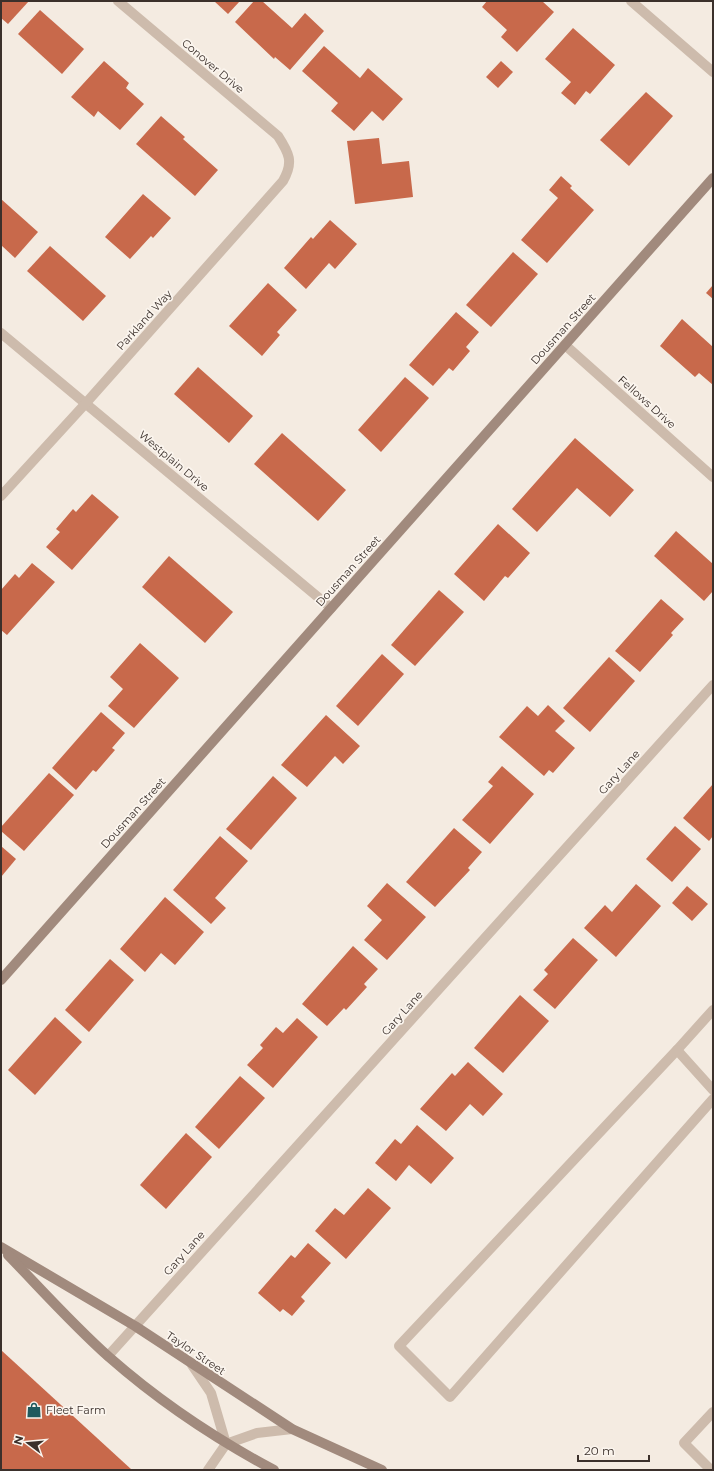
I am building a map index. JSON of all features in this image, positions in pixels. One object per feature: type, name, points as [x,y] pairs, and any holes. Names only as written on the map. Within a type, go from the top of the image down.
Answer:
[{"type":"street","name":"Conover Drive","points":[[118,1],[278,136],[288,152]]},
{"type":"street","points":[[631,1],[713,72]]},
{"type":"street","name":"Parkland Way","points":[[1,496],[86,404],[283,181],[290,164],[288,152]]},
{"type":"street","name":"Dousman Street","points":[[1,980],[713,178]]},
{"type":"street","name":"Westplain Drive","points":[[1,333],[331,608]]},
{"type":"street","name":"Fellows Drive","points":[[565,345],[713,477]]},
{"type":"street","name":"Gary Lane","points":[[108,1356],[713,685]]},
{"type":"street","points":[[713,1010],[399,1346],[450,1397],[713,1099]]},
{"type":"street","points":[[677,1050],[713,1090]]},
{"type":"street","name":"Taylor Street","points":[[1,1248],[135,1326],[192,1365],[292,1429],[377,1469]]},
{"type":"street","name":"Taylor Street","points":[[1,1248],[108,1356],[180,1414],[226,1444],[274,1470]]},
{"type":"street","points":[[192,1365],[211,1393],[226,1444]]},
{"type":"street","points":[[711,1470],[684,1444],[713,1412]]},
{"type":"street","points":[[208,1470],[226,1444],[257,1432],[292,1429]]},
{"type":"building","points":[[1,1],[29,1],[8,24],[1,18]]},
{"type":"building","points":[[214,1],[240,1],[228,14]]},
{"type":"building","points":[[254,1],[262,1],[292,28],[305,13],[324,31],[290,70],[275,57],[274,59],[235,22]]},
{"type":"building","points":[[487,1],[542,1],[554,12],[517,52],[501,37],[507,30],[482,7]]},
{"type":"building","points":[[40,10],[84,49],[62,74],[18,34]]},
{"type":"building","points":[[573,28],[615,65],[590,94],[586,91],[575,105],[561,93],[571,82],[545,59]]},
{"type":"building","points":[[324,46],[360,78],[368,68],[403,99],[383,121],[372,111],[354,131],[331,111],[338,103],[302,71]]},
{"type":"building","points":[[104,61],[129,83],[126,88],[144,104],[120,130],[98,111],[94,117],[71,97]]},
{"type":"building","points":[[501,61],[513,72],[498,88],[486,77]]},
{"type":"building","points":[[646,92],[673,116],[629,166],[600,140]]},
{"type":"building","points":[[161,116],[185,137],[183,139],[218,170],[195,196],[136,144]]},
{"type":"building","points":[[379,138],[382,164],[409,161],[413,197],[355,204],[347,141]]},
{"type":"building","points":[[561,176],[572,186],[570,188],[594,210],[547,263],[521,240],[558,198],[549,190]]},
{"type":"building","points":[[143,194],[171,218],[153,238],[151,236],[130,259],[105,237]]},
{"type":"building","points":[[1,199],[38,232],[15,258],[1,245]]},
{"type":"building","points":[[330,220],[357,244],[335,269],[329,263],[306,289],[284,268],[311,237],[313,239]]},
{"type":"building","points":[[50,246],[106,296],[83,321],[27,271]]},
{"type":"building","points":[[513,252],[538,274],[491,327],[466,305]]},
{"type":"building","points":[[268,283],[297,310],[277,332],[280,335],[262,356],[229,326]]},
{"type":"building","points":[[713,285],[713,299],[706,293]]},
{"type":"building","points":[[456,312],[479,332],[466,347],[470,351],[453,371],[449,368],[433,386],[409,365]]},
{"type":"building","points":[[682,319],[713,347],[713,385],[699,373],[695,377],[660,346]]},
{"type":"building","points":[[198,367],[253,416],[229,443],[174,394]]},
{"type":"building","points":[[405,377],[429,398],[381,452],[358,430]]},
{"type":"building","points":[[282,433],[346,490],[318,521],[254,464]]},
{"type":"building","points":[[575,438],[634,490],[610,517],[577,488],[537,532],[512,509]]},
{"type":"building","points":[[92,494],[119,517],[72,570],[46,547],[60,532],[56,529],[73,509],[76,512]]},
{"type":"building","points":[[498,524],[530,553],[508,578],[505,576],[484,601],[454,574]]},
{"type":"building","points":[[676,531],[713,564],[713,591],[704,601],[654,556]]},
{"type":"building","points":[[169,556],[233,612],[205,643],[142,587]]},
{"type":"building","points":[[32,563],[55,582],[7,635],[1,630],[1,590],[15,574],[19,578]]},
{"type":"building","points":[[439,590],[464,612],[415,666],[391,645]]},
{"type":"building","points":[[661,599],[684,619],[671,633],[673,635],[640,672],[615,651]]},
{"type":"building","points":[[140,643],[179,678],[134,728],[108,706],[123,689],[110,677]]},
{"type":"building","points":[[382,654],[404,674],[358,726],[336,706]]},
{"type":"building","points":[[609,657],[635,681],[590,732],[563,708]]},
{"type":"building","points":[[548,705],[565,721],[555,731],[575,748],[553,773],[549,770],[544,776],[499,737],[527,706],[538,716]]},
{"type":"building","points":[[101,712],[125,733],[112,748],[115,750],[96,772],[93,770],[76,790],[52,768]]},
{"type":"building","points":[[326,715],[360,746],[343,764],[335,756],[307,787],[281,765]]},
{"type":"building","points":[[502,766],[534,794],[490,844],[462,820],[493,786],[488,782]]},
{"type":"building","points":[[49,773],[74,795],[24,851],[1,831],[1,827]]},
{"type":"building","points":[[273,776],[297,798],[251,850],[226,829]]},
{"type":"building","points":[[713,784],[713,836],[709,841],[683,818]]},
{"type":"building","points":[[675,826],[701,849],[672,882],[646,859]]},
{"type":"building","points":[[454,828],[482,852],[468,868],[470,870],[435,907],[406,882]]},
{"type":"building","points":[[220,836],[248,861],[215,898],[226,908],[211,924],[173,890]]},
{"type":"building","points":[[1,846],[16,859],[1,877]]},
{"type":"building","points":[[387,883],[426,917],[387,960],[364,940],[382,920],[367,906]]},
{"type":"building","points":[[636,884],[661,906],[616,957],[584,928],[605,905],[612,912]]},
{"type":"building","points":[[687,886],[708,904],[692,921],[672,903]]},
{"type":"building","points":[[165,897],[204,932],[175,965],[161,953],[145,972],[120,949]]},
{"type":"building","points":[[573,938],[598,960],[555,1009],[533,990],[548,974],[544,970]]},
{"type":"building","points":[[353,946],[378,969],[364,984],[367,987],[346,1010],[344,1008],[327,1026],[302,1004]]},
{"type":"building","points":[[110,959],[134,980],[89,1032],[65,1010]]},
{"type":"building","points":[[520,995],[549,1021],[503,1073],[474,1048]]},
{"type":"building","points":[[55,1017],[82,1042],[35,1095],[8,1070]]},
{"type":"building","points":[[297,1018],[318,1037],[273,1088],[247,1065],[263,1048],[260,1045],[276,1027],[283,1033]]},
{"type":"building","points":[[468,1062],[503,1094],[483,1116],[470,1104],[446,1131],[420,1109],[452,1073],[455,1076]]},
{"type":"building","points":[[240,1076],[265,1098],[219,1149],[195,1127]]},
{"type":"building","points":[[417,1125],[454,1158],[431,1184],[409,1165],[396,1181],[375,1163],[395,1139],[401,1144]]},
{"type":"building","points":[[186,1133],[212,1157],[166,1209],[140,1185]]},
{"type":"building","points":[[368,1188],[391,1208],[346,1259],[315,1231],[335,1208],[344,1215]]},
{"type":"building","points":[[308,1243],[331,1263],[301,1297],[305,1301],[292,1316],[283,1309],[280,1312],[258,1293],[291,1255],[295,1258]]},
{"type":"building","name":"Fleet Farm","points":[[1,1350],[132,1470],[1,1470]]},
{"type":"place","name":"Fleet Farm","points":[[34,1410]]}]
